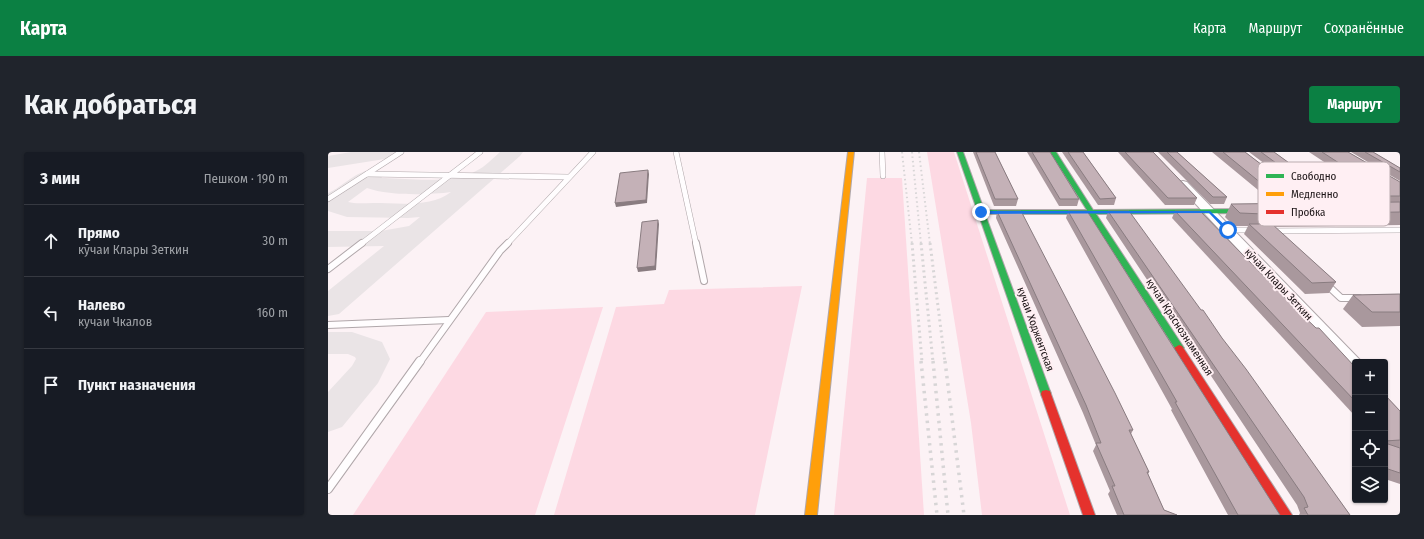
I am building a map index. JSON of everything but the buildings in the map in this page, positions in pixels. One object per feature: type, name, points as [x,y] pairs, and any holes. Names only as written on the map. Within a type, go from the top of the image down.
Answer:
[{"type":"street","points":[[811,515],[851,152]]},
{"type":"street","name":"кучаи Ходжентская","points":[[960,152],[1089,515]]},
{"type":"street","name":"кучаи Краснознаменная","points":[[1053,152],[1286,515]]},
{"type":"street","name":"кӯчаи Клары Зеткин","points":[[1173,174],[1352,362]]},
{"type":"street","points":[[981,212],[1258,211]]},
{"type":"lane","points":[[328,199],[401,152]]},
{"type":"lane","points":[[328,269],[480,152]]},
{"type":"lane","points":[[328,489],[500,251],[593,152]]},
{"type":"lane","points":[[676,152],[704,281]]},
{"type":"lane","points":[[882,152],[883,176]]},
{"type":"lane","points":[[367,174],[568,177]]},
{"type":"lane","points":[[1228,230],[1400,230]]},
{"type":"lane","points":[[1270,231],[1275,236]]},
{"type":"lane","points":[[1319,277],[1341,298],[1363,298]]},
{"type":"lane","points":[[328,325],[449,320]]},
{"type":"shaded area","points":[[927,152],[954,152],[1070,515],[982,515],[971,423]]},
{"type":"shaded area","points":[[867,178],[902,178],[924,515],[834,515]]},
{"type":"shaded area","points":[[802,286],[755,515],[554,515],[616,307],[664,304],[669,290]]},
{"type":"shaded area","points":[[603,307],[535,515],[353,515],[486,312]]},
{"type":"taxiway","points":[[328,162],[391,152]]},
{"type":"taxiway","points":[[328,307],[513,152]]},
{"type":"taxiway","points":[[336,199],[371,176],[371,180],[376,184],[420,186],[443,186],[466,182],[477,178]]},
{"type":"taxiway","points":[[328,204],[336,199]]},
{"type":"taxiway","points":[[336,199],[335,205],[347,210],[408,211],[432,208],[444,204]]},
{"type":"taxiway","points":[[328,239],[381,239],[407,233]]},
{"type":"taxiway","points":[[328,343],[352,343],[370,350],[373,359],[365,374],[328,417]]},
{"type":"railway","points":[[902,152],[912,244]]},
{"type":"railway","points":[[912,152],[921,244]]},
{"type":"railway","points":[[919,152],[930,244]]},
{"type":"railway","points":[[912,243],[922,362]]},
{"type":"railway","points":[[921,243],[933,362]]},
{"type":"railway","points":[[930,243],[945,362]]},
{"type":"railway","points":[[921,361],[937,515]]},
{"type":"railway","points":[[933,361],[948,515]]},
{"type":"railway","points":[[945,361],[964,515]]},
{"type":"traffic: fast","points":[[960,152],[1046,394]]},
{"type":"traffic: fast","points":[[1053,152],[1179,348]]},
{"type":"traffic: fast","points":[[981,212],[1257,211]]},
{"type":"traffic: slow","points":[[811,515],[851,152]]},
{"type":"traffic: jam","points":[[1179,348],[1286,515]]},
{"type":"traffic: jam","points":[[1046,394],[1089,515]]},
{"type":"route","points":[[981,212],[1210,212],[1228,230]]}]
